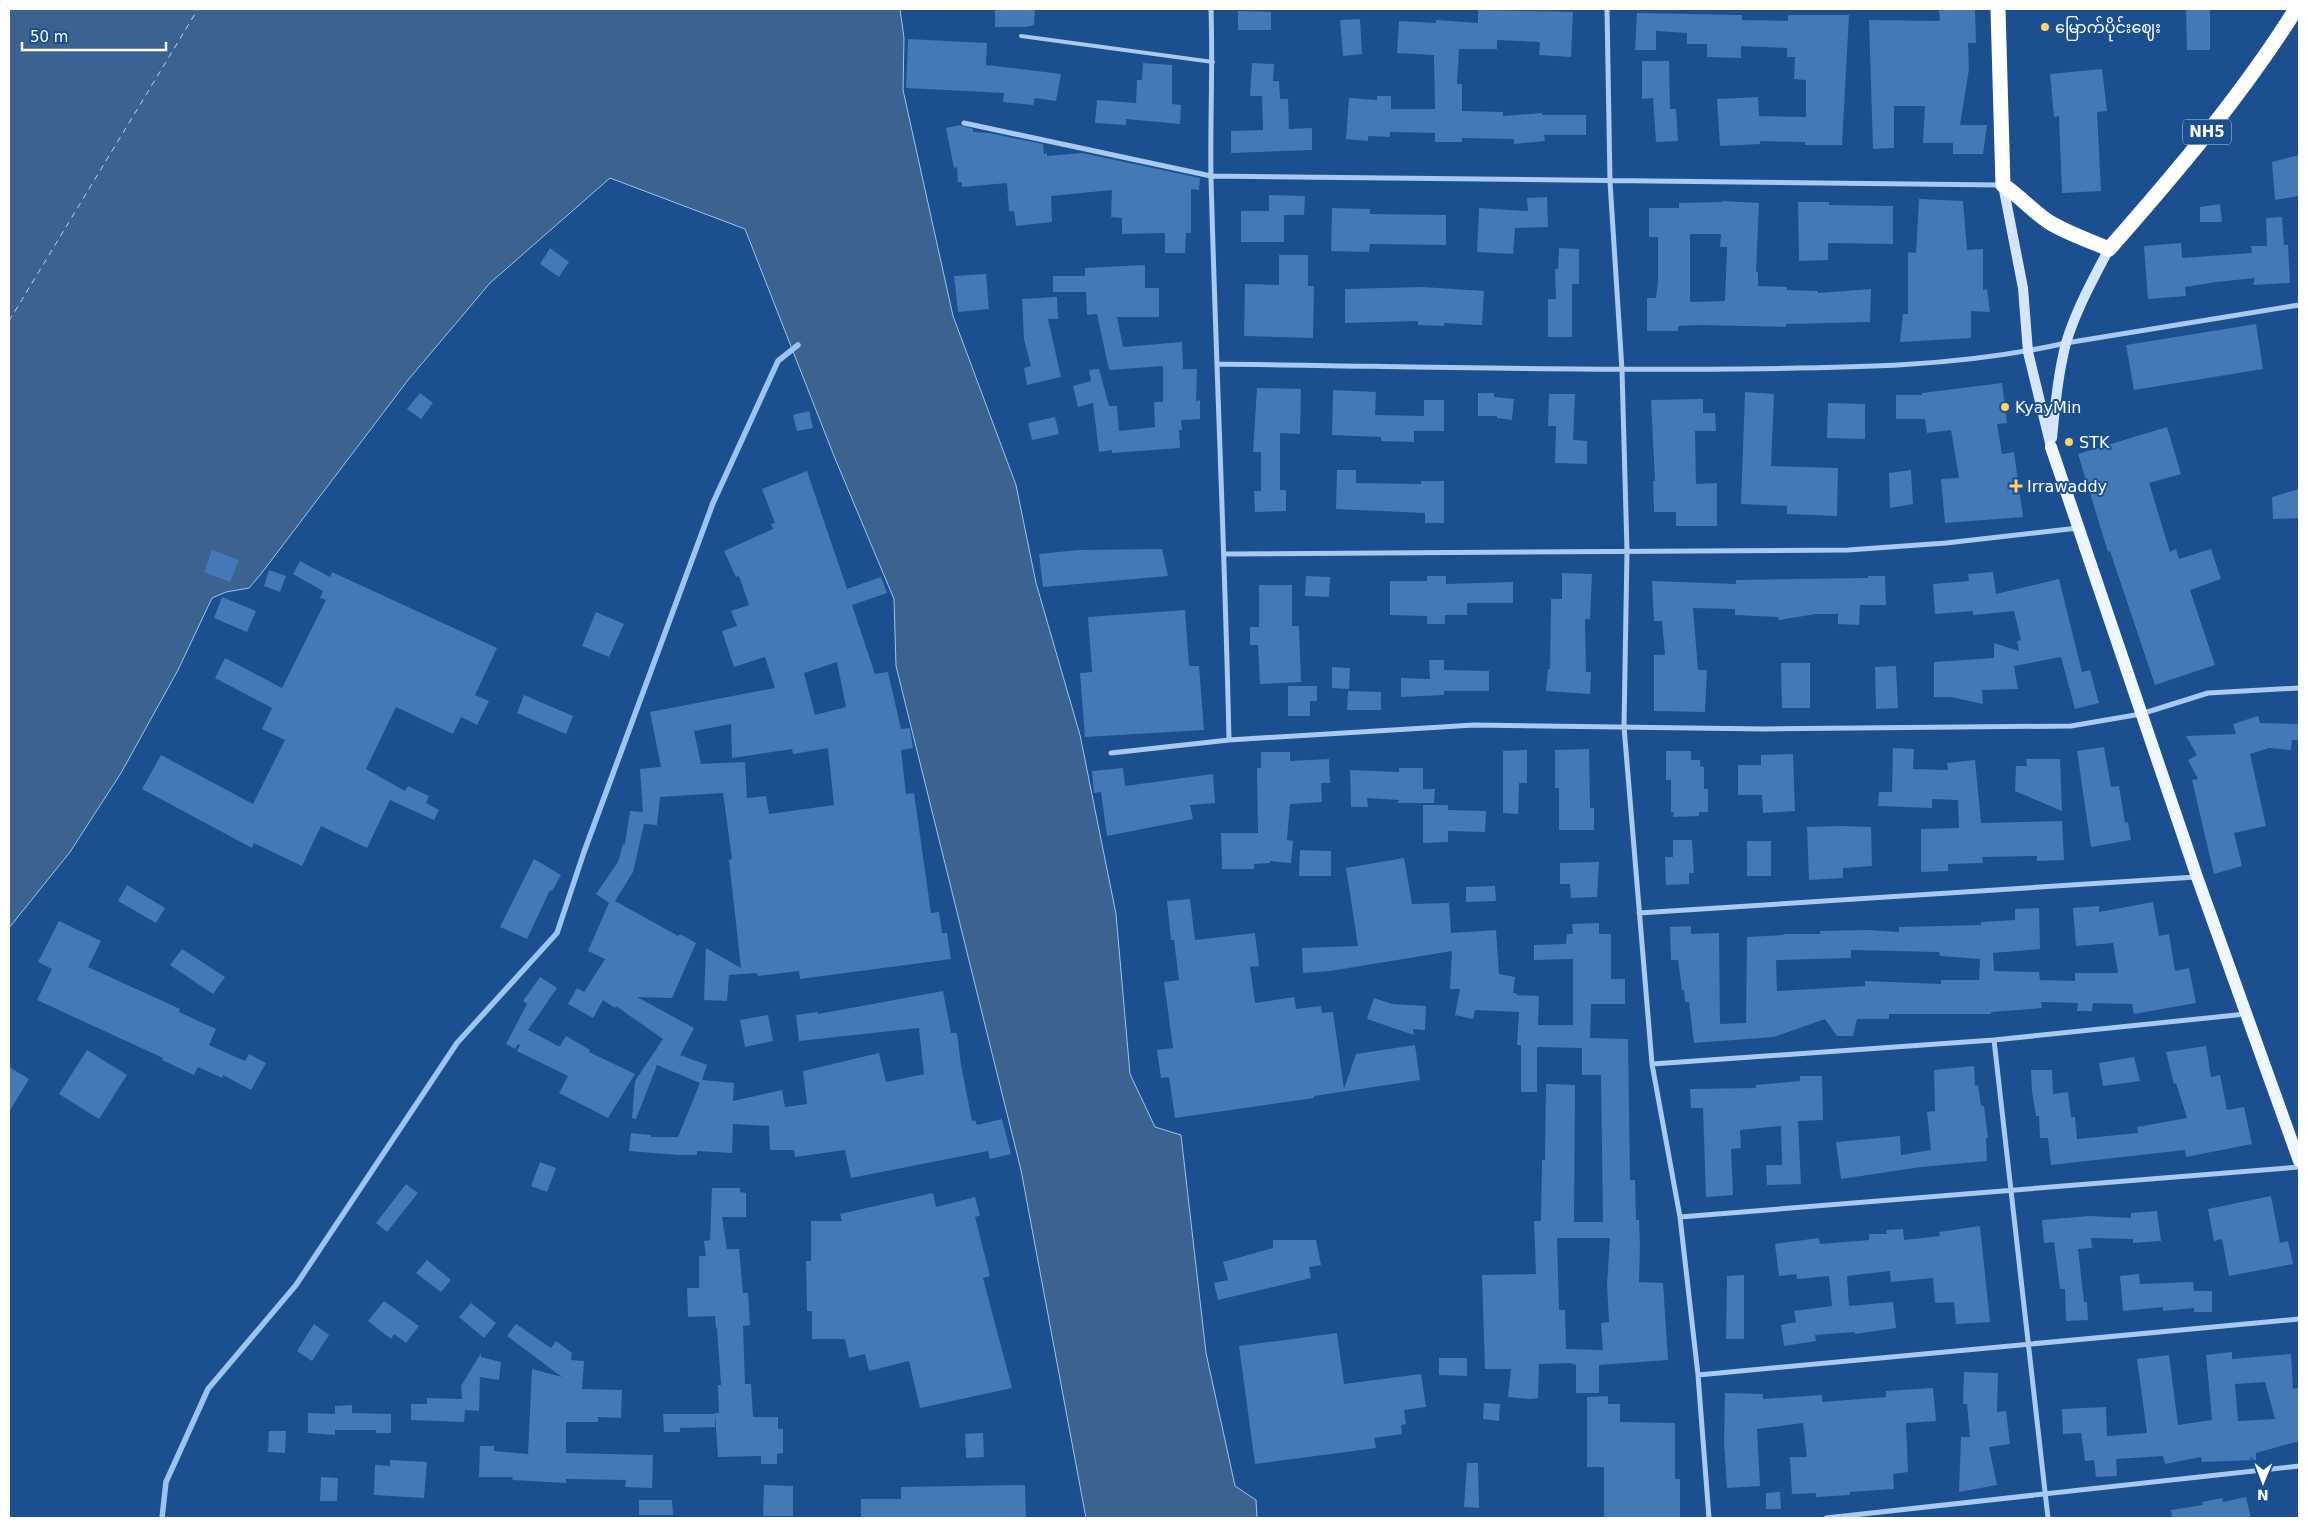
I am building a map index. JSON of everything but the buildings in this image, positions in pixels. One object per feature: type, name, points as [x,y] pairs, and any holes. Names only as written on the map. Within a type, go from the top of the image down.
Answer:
[{"type":"highway","points":[[1998,9],[2003,185],[2020,196],[2030,208],[2050,223],[2109,249]]},
{"type":"highway","name":"NH5","points":[[2109,249],[2168,182],[2268,54],[2296,9]]},
{"type":"main road","points":[[2003,185],[2023,288],[2028,352],[2051,447],[2197,877],[2299,1161]]},
{"type":"main road","points":[[2051,447],[2056,394],[2066,343],[2086,292],[2109,249]]},
{"type":"street","points":[[1211,9],[1213,62],[1211,176],[1225,554],[1229,740]]},
{"type":"street","points":[[1607,9],[1610,182],[1622,370],[1627,551],[1624,727],[1652,1064],[1680,1217],[1698,1375],[1709,1518]]},
{"type":"street","points":[[964,123],[1211,176],[2003,185]]},
{"type":"street","points":[[1217,364],[1622,370],[1877,367],[2028,352],[2066,343],[2299,305]]},
{"type":"street","points":[[1225,554],[1848,550],[1946,543],[2078,528]]},
{"type":"street","points":[[1111,753],[1229,740],[1474,725],[1764,729],[2071,726],[2142,714],[2208,693],[2299,688]]},
{"type":"street","points":[[1639,913],[2197,877]]},
{"type":"street","points":[[1652,1064],[1994,1040],[2247,1014]]},
{"type":"street","points":[[1994,1040],[2048,1518]]},
{"type":"street","points":[[1680,1217],[2299,1167]]},
{"type":"street","points":[[1698,1375],[2299,1319]]},
{"type":"street","points":[[1826,1518],[2299,1466]]},
{"type":"lane","points":[[1021,36],[1213,62]]},
{"type":"water","points":[[9,9],[900,9],[904,38],[903,90],[953,316],[1016,485],[1036,583],[1080,735],[1116,914],[1130,1074],[1155,1127],[1181,1135],[1206,1353],[1235,1486],[1256,1500],[1257,1518],[1086,1518],[1021,1170],[896,666],[894,599],[834,456],[745,229],[610,178],[490,283],[408,380],[249,588],[226,592],[212,598],[178,670],[121,773],[70,852],[9,928]]},
{"type":"waterway","points":[[162,1518],[166,1482],[208,1389],[296,1285],[457,1043],[557,933],[584,852],[713,503],[778,361],[798,345]]},
{"type":"ferry route","points":[[9,321],[198,9]]},
{"type":"place","name":"မြောက်ပိုင်းဈေး","points":[[2045,27]]},
{"type":"place","name":"KyayMin","points":[[2005,407]]},
{"type":"place","name":"STK","points":[[2069,442]]},
{"type":"place","name":"Irrawaddy","points":[[2016,486]]}]
